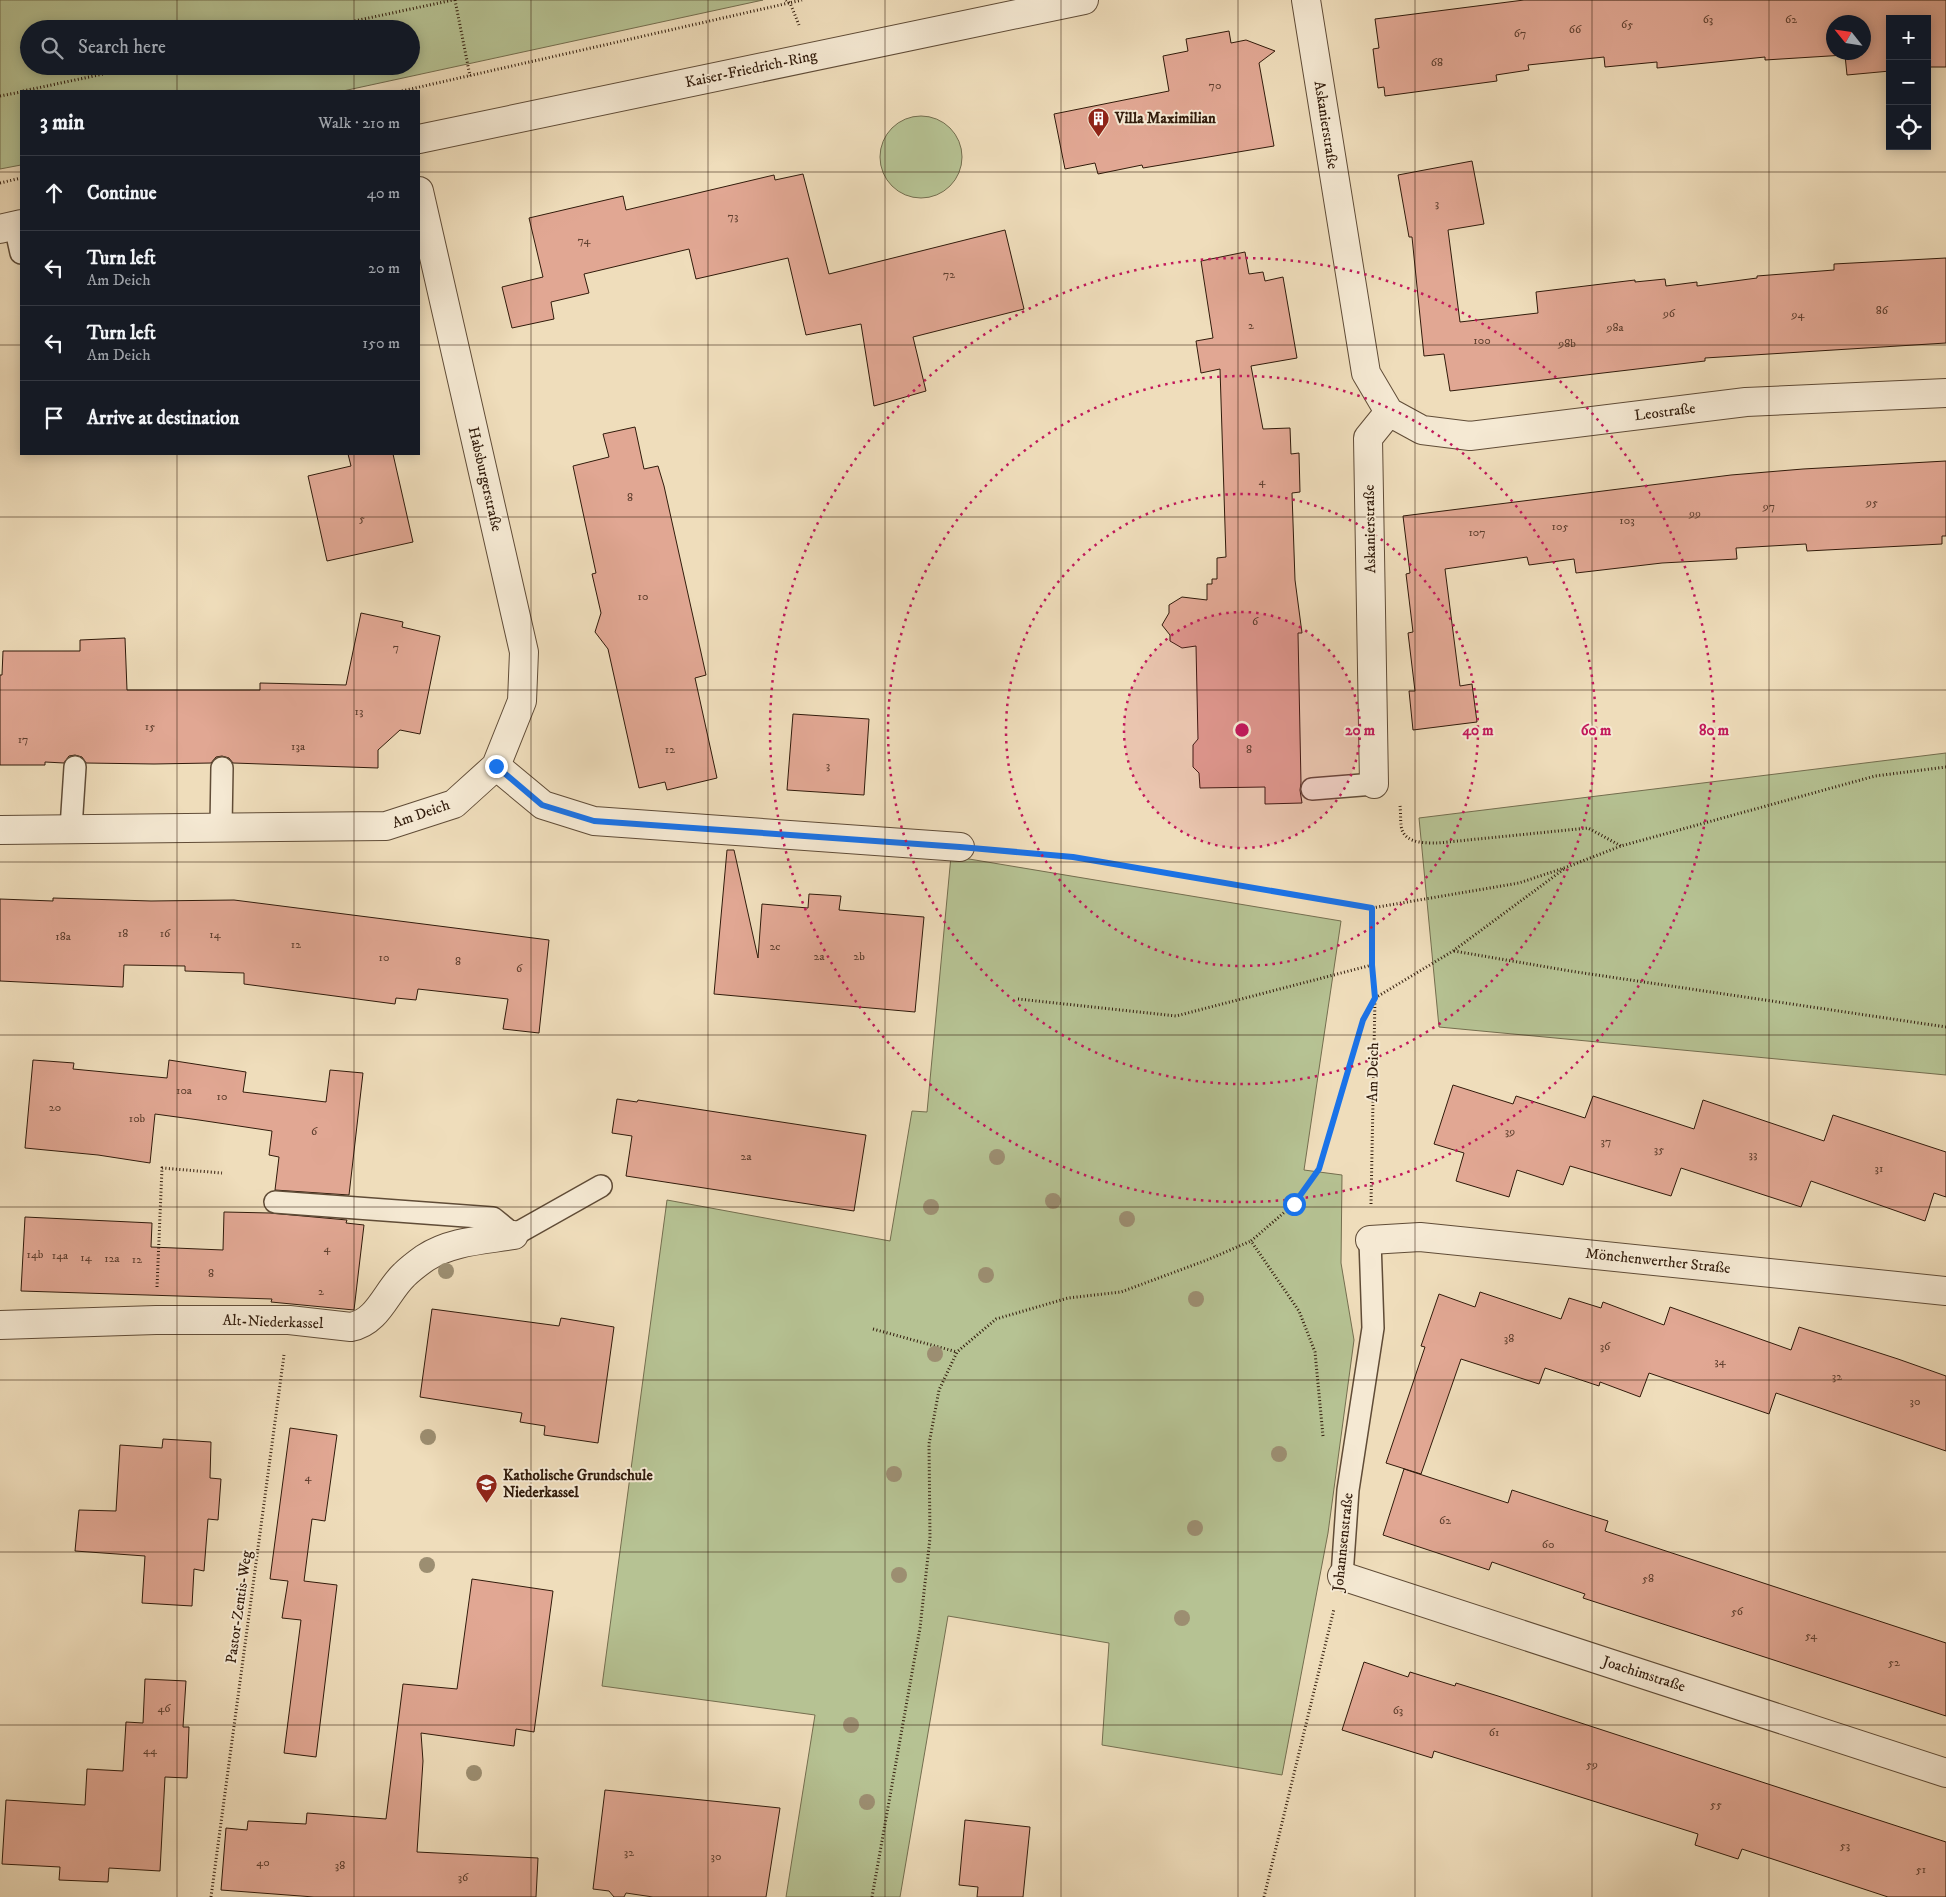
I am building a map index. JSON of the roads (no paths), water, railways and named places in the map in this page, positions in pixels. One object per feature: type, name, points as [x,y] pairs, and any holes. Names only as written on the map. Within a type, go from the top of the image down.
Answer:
[{"type":"street","name":"Kaiser-Friedrich-Ring","points":[[420,139],[1084,0]]},
{"type":"street","name":"Askanierstraße","points":[[1306,0],[1366,373],[1389,412],[1368,438],[1374,784]]},
{"type":"street","name":"Habsburgerstraße","points":[[420,195],[524,652],[522,700],[496,766]]},
{"type":"street","name":"Leostraße","points":[[1389,412],[1422,430],[1470,436],[1746,402],[1946,393]]},
{"type":"street","name":"Am Deich","points":[[0,830],[386,826],[454,804],[496,766]]},
{"type":"street","points":[[496,766],[542,805],[594,821],[960,847]]},
{"type":"street","name":"Alt-Niederkassel","points":[[0,1324],[156,1320],[289,1320],[351,1326],[360,1325],[371,1318],[404,1275],[426,1257],[454,1244],[514,1235]]},
{"type":"street","name":"Mönchenwerther Straße","points":[[1370,1240],[1420,1237],[1946,1291]]},
{"type":"street","name":"Joachimstraße","points":[[1342,1576],[1946,1773]]},
{"type":"lane","points":[[12,226],[20,250]]},
{"type":"lane","points":[[72,828],[75,767]]},
{"type":"lane","points":[[221,828],[222,768]]},
{"type":"lane","points":[[1312,789],[1374,784]]},
{"type":"lane","points":[[275,1202],[492,1218],[514,1235],[601,1186]]},
{"type":"lane","name":"Johannsenstraße","points":[[1342,1576],[1348,1490],[1374,1328],[1370,1240]]},
{"type":"place","name":"Villa Maximilian","points":[[1099,137]]},
{"type":"place","name":"Katholische Grundschule Niederkassel","points":[[487,1503]]}]
